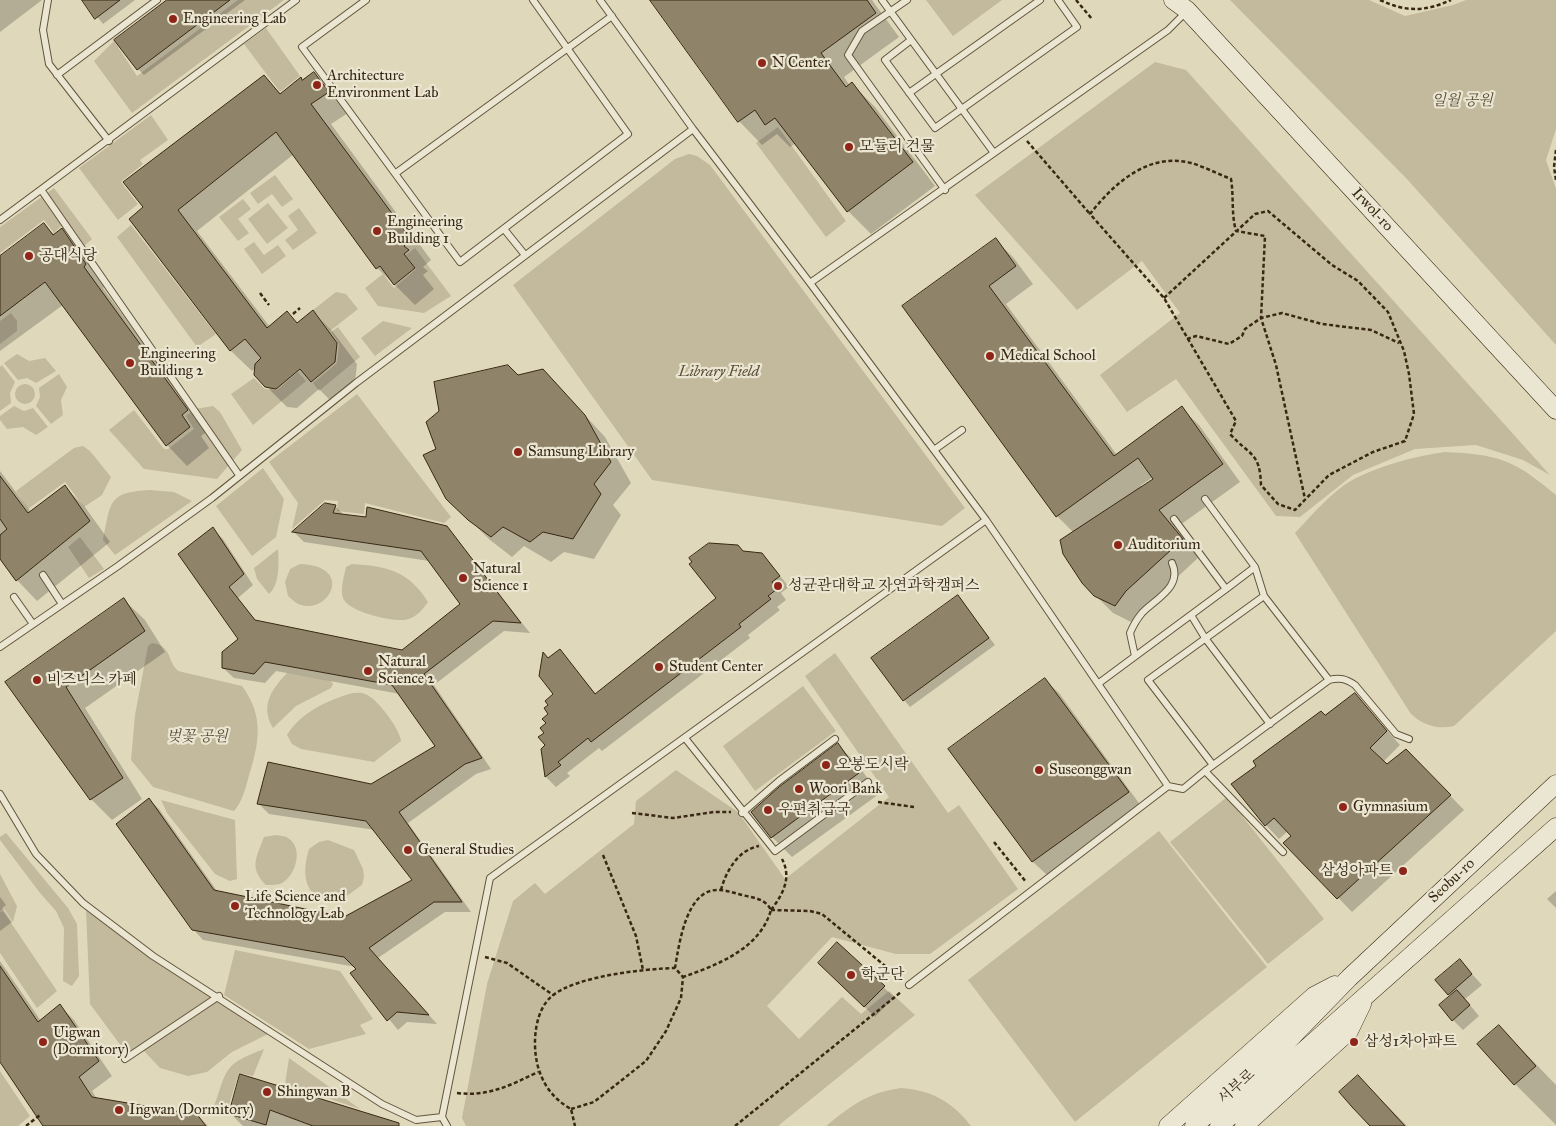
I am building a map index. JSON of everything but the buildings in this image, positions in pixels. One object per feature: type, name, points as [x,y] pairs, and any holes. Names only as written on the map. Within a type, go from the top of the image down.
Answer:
[{"type":"street","name":"Irwol-ro","points":[[1181,3],[1556,410]]},
{"type":"street","name":"Seobu-ro","points":[[1286,1055],[1349,978],[1556,784]]},
{"type":"street","name":"Seobu-ro","points":[[1286,1055],[1366,997],[1556,827]]},
{"type":"street","name":"Seobu-ro","points":[[1168,1126],[1314,996],[1349,978]]},
{"type":"street","name":"Seobu-ro","points":[[1244,1126],[1349,1031],[1366,997]]},
{"type":"street","name":"서부로","points":[[1194,1126],[1286,1055]]},
{"type":"street","name":"서부로","points":[[1219,1126],[1286,1055]]},
{"type":"lane","points":[[48,0],[43,30],[49,64],[109,141]]},
{"type":"lane","points":[[57,75],[157,0]]},
{"type":"lane","points":[[0,220],[42,191],[296,0]]},
{"type":"lane","points":[[366,0],[302,47],[460,262],[628,134],[568,46],[533,0]]},
{"type":"lane","points":[[600,0],[693,129],[986,520],[1168,786],[1183,789],[1329,680],[1338,678],[1347,679],[1356,684],[1396,734],[1409,739]]},
{"type":"lane","points":[[882,0],[994,152]]},
{"type":"lane","points":[[907,0],[862,31],[848,55],[945,190]]},
{"type":"lane","points":[[909,93],[1040,0]]},
{"type":"lane","points":[[912,40],[885,60],[936,128],[1077,27],[1058,0]]},
{"type":"lane","points":[[810,283],[945,190],[1020,133],[1168,30],[1181,3]]},
{"type":"lane","points":[[396,173],[568,46],[612,16]]},
{"type":"lane","points":[[0,646],[191,513],[356,382],[693,129]]},
{"type":"lane","points":[[42,191],[239,475]]},
{"type":"lane","points":[[504,228],[525,255]]},
{"type":"lane","points":[[934,450],[962,430]]},
{"type":"lane","points":[[1205,499],[1255,567],[1264,596],[1329,680]]},
{"type":"lane","points":[[1174,519],[1226,589]]},
{"type":"lane","points":[[447,1126],[442,1117],[490,878],[986,520]]},
{"type":"lane","points":[[1135,656],[1130,633],[1144,611],[1168,590],[1174,574],[1172,563]]},
{"type":"lane","points":[[1099,683],[1255,567]]},
{"type":"lane","points":[[43,575],[62,604]]},
{"type":"lane","points":[[1213,766],[1148,680],[1264,596]]},
{"type":"lane","points":[[14,597],[33,624]]},
{"type":"lane","points":[[1191,615],[1205,638],[1270,724]]},
{"type":"lane","points":[[684,738],[775,852],[868,782]]},
{"type":"lane","points":[[742,813],[779,781],[835,739]]},
{"type":"lane","points":[[1205,771],[1283,852]]},
{"type":"lane","points":[[909,985],[1033,892],[1168,786]]},
{"type":"lane","points":[[0,794],[36,854],[83,904],[153,956],[219,996],[382,1104],[416,1120],[442,1117]]},
{"type":"lane","points":[[125,1059],[219,996]]},
{"type":"path","points":[[1076,0],[1092,19]]},
{"type":"path","points":[[1380,0],[1400,8],[1415,11],[1451,0]]},
{"type":"path","points":[[1020,133],[1164,298],[1236,421],[1230,434],[1242,448],[1254,454],[1260,469],[1261,485],[1278,504],[1295,510],[1329,475],[1373,452],[1405,441],[1414,414],[1409,374],[1388,312],[1358,281],[1332,265],[1268,211],[1255,214],[1164,298]]},
{"type":"path","points":[[1556,150],[1554,167],[1556,180]]},
{"type":"path","points":[[1090,214],[1122,178],[1141,168],[1170,161],[1190,163],[1231,179],[1234,201],[1231,213],[1236,231]]},
{"type":"path","points":[[1236,231],[1265,236],[1261,318],[1276,365],[1305,499]]},
{"type":"path","points":[[260,293],[269,305]]},
{"type":"path","points":[[294,314],[300,308]]},
{"type":"path","points":[[1188,339],[1196,336],[1229,344],[1261,318],[1282,313],[1322,324],[1371,330],[1400,343]]},
{"type":"path","points":[[878,802],[914,807]]},
{"type":"path","points":[[632,813],[673,818],[714,812],[742,813]]},
{"type":"path","points":[[994,842],[1033,892]]},
{"type":"path","points":[[683,978],[714,965],[746,947],[762,930],[787,880],[784,863],[775,852],[757,846],[741,854],[732,865],[721,890]]},
{"type":"path","points":[[603,855],[636,936],[643,970]]},
{"type":"path","points":[[675,968],[688,912],[702,896],[714,890],[721,890],[756,898],[768,905],[771,910]]},
{"type":"path","points":[[735,1126],[909,985],[822,914],[804,910],[771,910]]},
{"type":"path","points":[[475,954],[507,964],[531,977],[553,995]]},
{"type":"path","points":[[675,968],[683,978],[680,998],[666,1031],[646,1061],[594,1102],[571,1109],[557,1101],[538,1072],[534,1046],[537,1024],[545,1003],[553,995],[588,980],[643,970],[675,968]]},
{"type":"path","points":[[447,1091],[475,1095],[499,1090],[538,1072]]},
{"type":"path","points":[[571,1109],[575,1126]]},
{"type":"path","points":[[26,1126],[40,1115]]},
{"type":"green space","points":[[238,0],[284,0],[132,113],[94,61],[114,41],[137,76]]},
{"type":"green space","points":[[926,0],[1002,0],[953,36]]},
{"type":"green space","name":"일월 공원","points":[[1230,0],[1369,0],[1405,16],[1453,5],[1466,0],[1556,0],[1556,129],[1546,160],[1556,189],[1556,345],[1406,178]]},
{"type":"green space","points":[[266,28],[300,76],[280,92],[244,44]]},
{"type":"green space","points":[[1155,62],[1186,70],[1550,475],[1523,460],[1476,445],[1415,449],[1353,475],[1300,517],[1276,516],[1176,379],[1127,412],[1100,375],[1180,313],[1142,261],[1077,310],[975,195]]},
{"type":"green space","points":[[151,115],[168,140],[140,160],[143,164],[121,182],[138,204],[118,220],[79,168]]},
{"type":"green space","points":[[778,127],[846,221],[826,237],[756,143]]},
{"type":"green space","name":"Library Field","points":[[689,154],[697,156],[710,165],[965,508],[942,526],[652,480],[513,285],[675,159]]},
{"type":"green space","points":[[275,175],[293,199],[282,207],[272,194],[258,204],[250,193]]},
{"type":"green space","points":[[54,188],[92,239],[83,247],[64,223],[54,233],[44,220],[0,253],[0,227]]},
{"type":"green space","points":[[243,199],[251,209],[238,219],[249,233],[238,241],[219,217]]},
{"type":"green space","points":[[268,203],[288,228],[267,244],[248,219]]},
{"type":"green space","points":[[299,208],[317,233],[293,250],[285,240],[298,230],[288,216]]},
{"type":"green space","points":[[131,225],[216,334],[197,347],[117,237]]},
{"type":"green space","points":[[254,242],[264,255],[278,245],[286,256],[262,274],[244,249]]},
{"type":"green space","points":[[415,248],[451,296],[424,313],[378,306],[365,288],[383,274],[394,288],[416,269],[406,255]]},
{"type":"green space","points":[[336,292],[346,294],[358,309],[330,331],[313,310]]},
{"type":"green space","points":[[11,313],[17,321],[17,331],[0,344],[0,321]]},
{"type":"green space","points":[[383,321],[412,328],[375,356],[361,338]]},
{"type":"green space","points":[[338,327],[360,357],[319,391],[313,383],[337,363],[339,344],[331,332]]},
{"type":"green space","points":[[17,354],[29,361],[45,358],[56,371],[36,383],[27,378],[18,380],[4,363]]},
{"type":"green space","points":[[2,365],[15,382],[10,393],[11,403],[0,411],[0,367]]},
{"type":"green space","points":[[298,372],[306,381],[253,425],[231,394],[254,378],[265,389],[277,390]]},
{"type":"green space","points":[[59,374],[67,387],[61,400],[63,415],[51,424],[36,406],[40,397],[39,388]]},
{"type":"green space","points":[[25,384],[32,387],[35,394],[32,401],[25,404],[18,401],[15,394],[18,387]]},
{"type":"green space","points":[[357,394],[451,517],[444,523],[365,503],[364,514],[337,511],[338,501],[325,500],[292,529],[298,503],[269,462]]},
{"type":"green space","points":[[14,406],[24,411],[33,408],[48,427],[36,435],[23,427],[7,429],[0,420],[0,416]]},
{"type":"green space","points":[[213,406],[220,412],[242,450],[217,479],[144,469],[109,430],[134,410],[164,449],[168,449],[194,429],[186,416],[195,409]]},
{"type":"green space","points":[[83,446],[90,451],[111,477],[102,495],[84,507],[65,482],[28,509],[16,491],[74,448]]},
{"type":"green space","points":[[1445,452],[1468,453],[1500,459],[1526,472],[1556,495],[1556,631],[1454,726],[1436,727],[1425,724],[1411,714],[1295,533],[1332,495],[1356,478],[1399,462]]},
{"type":"green space","points":[[263,468],[284,499],[276,537],[252,556],[216,506]]},
{"type":"green space","points":[[150,490],[174,492],[192,501],[115,555],[103,540],[113,502],[126,493]]},
{"type":"green space","points":[[80,537],[104,569],[89,578],[68,547]]},
{"type":"green space","points":[[278,549],[277,579],[273,590],[269,594],[257,579],[254,568]]},
{"type":"green space","points":[[300,564],[317,567],[327,573],[332,580],[332,589],[320,603],[311,606],[301,605],[288,596],[285,582],[290,569]]},
{"type":"green space","points":[[352,564],[376,566],[396,572],[413,583],[428,602],[418,614],[404,620],[370,615],[353,607],[346,603],[342,591],[346,567]]},
{"type":"green space","name":"벚꽃 공원","points":[[152,643],[166,650],[178,671],[242,686],[249,697],[257,720],[257,742],[244,792],[234,811],[153,787],[131,760],[135,715],[148,646]]},
{"type":"green space","points":[[835,653],[948,813],[959,805],[1018,889],[930,954],[896,954],[832,937],[767,1006],[799,1039],[842,997],[861,1014],[889,991],[915,1015],[778,1126],[466,1126],[462,1118],[487,984],[513,901],[535,883],[545,894],[634,824],[636,801],[676,770],[738,812],[785,879],[889,797],[805,676]]},
{"type":"green space","points":[[287,673],[331,681],[333,684],[331,688],[296,706],[273,728],[267,713],[267,705],[272,692]]},
{"type":"green space","points":[[803,686],[836,731],[755,791],[723,746]]},
{"type":"green space","points":[[353,693],[363,693],[376,701],[397,729],[401,741],[374,762],[301,749],[292,744],[287,735],[307,713],[334,699]]},
{"type":"green space","points":[[1227,797],[1324,919],[1268,964],[1170,842]]},
{"type":"green space","points":[[161,800],[235,820],[237,879],[230,881],[215,874],[167,813]]},
{"type":"green space","points":[[1159,831],[1267,967],[1075,1122],[968,980]]},
{"type":"green space","points":[[6,833],[68,908],[77,924],[79,976],[72,986],[63,981],[64,928],[56,911],[0,840],[0,837]]},
{"type":"green space","points":[[276,835],[287,837],[293,842],[296,848],[296,861],[287,879],[280,884],[266,885],[257,873],[257,857],[264,837]]},
{"type":"green space","points":[[328,840],[354,850],[363,869],[362,885],[338,900],[324,899],[316,895],[310,890],[305,875],[309,849],[319,842]]},
{"type":"green space","points":[[0,874],[17,906],[13,922],[4,909],[0,911]]},
{"type":"green space","points":[[86,910],[214,997],[127,1054],[90,1004]]},
{"type":"green space","points":[[3,911],[57,991],[37,1008],[0,953],[0,912]]},
{"type":"green space","points":[[235,950],[340,971],[373,1019],[360,1025],[366,1034],[309,1049],[224,995]]},
{"type":"green space","points":[[219,1000],[270,1033],[232,1052],[207,1072],[188,1076],[160,1068],[143,1050]]},
{"type":"green space","points":[[264,1049],[253,1076],[239,1073],[227,1111],[214,1107],[225,1075],[229,1069],[241,1059]]},
{"type":"green space","points":[[289,1058],[360,1109],[285,1084]]},
{"type":"green space","points":[[0,1071],[30,1116],[18,1126],[0,1126]]},
{"type":"green space","points":[[901,1088],[922,1091],[940,1099],[957,1110],[971,1126],[826,1126],[861,1101],[879,1093]]},
{"type":"place","name":"Engineering Lab","points":[[173,19]]},
{"type":"place","name":"N Center","points":[[762,63]]},
{"type":"place","name":"Architecture Environment Lab","points":[[317,85]]},
{"type":"place","name":"모듈러 건물","points":[[849,147]]},
{"type":"place","name":"Engineering Building 1","points":[[377,231]]},
{"type":"place","name":"공대식당","points":[[29,256]]},
{"type":"place","name":"Medical School","points":[[990,356]]},
{"type":"place","name":"Engineering Building 2","points":[[130,363]]},
{"type":"place","name":"Samsung Library","points":[[518,452]]},
{"type":"place","name":"Auditorium","points":[[1118,545]]},
{"type":"place","name":"Natural Science 1","points":[[463,578]]},
{"type":"place","name":"성균관대학교 자연과학캠퍼스","points":[[778,586]]},
{"type":"place","name":"Student Center","points":[[659,667]]},
{"type":"place","name":"Natural Science 2","points":[[368,671]]},
{"type":"place","name":"비즈니스 카페","points":[[37,680]]},
{"type":"place","name":"오봉도시락","points":[[826,765]]},
{"type":"place","name":"Suseonggwan","points":[[1039,770]]},
{"type":"place","name":"Woori Bank","points":[[799,789]]},
{"type":"place","name":"Gymnasium","points":[[1343,807]]},
{"type":"place","name":"우편취급국","points":[[768,810]]},
{"type":"place","name":"General Studies","points":[[408,850]]},
{"type":"place","name":"삼성아파트","points":[[1403,871]]},
{"type":"place","name":"Life Science and Technology Lab","points":[[235,906]]},
{"type":"place","name":"학군단","points":[[851,975]]},
{"type":"place","name":"Uigwan (Dormitory)","points":[[43,1042]]},
{"type":"place","name":"삼성1차아파트","points":[[1354,1042]]},
{"type":"place","name":"Shingwan B","points":[[267,1092]]},
{"type":"place","name":"Ingwan (Dormitory)","points":[[119,1110]]}]
